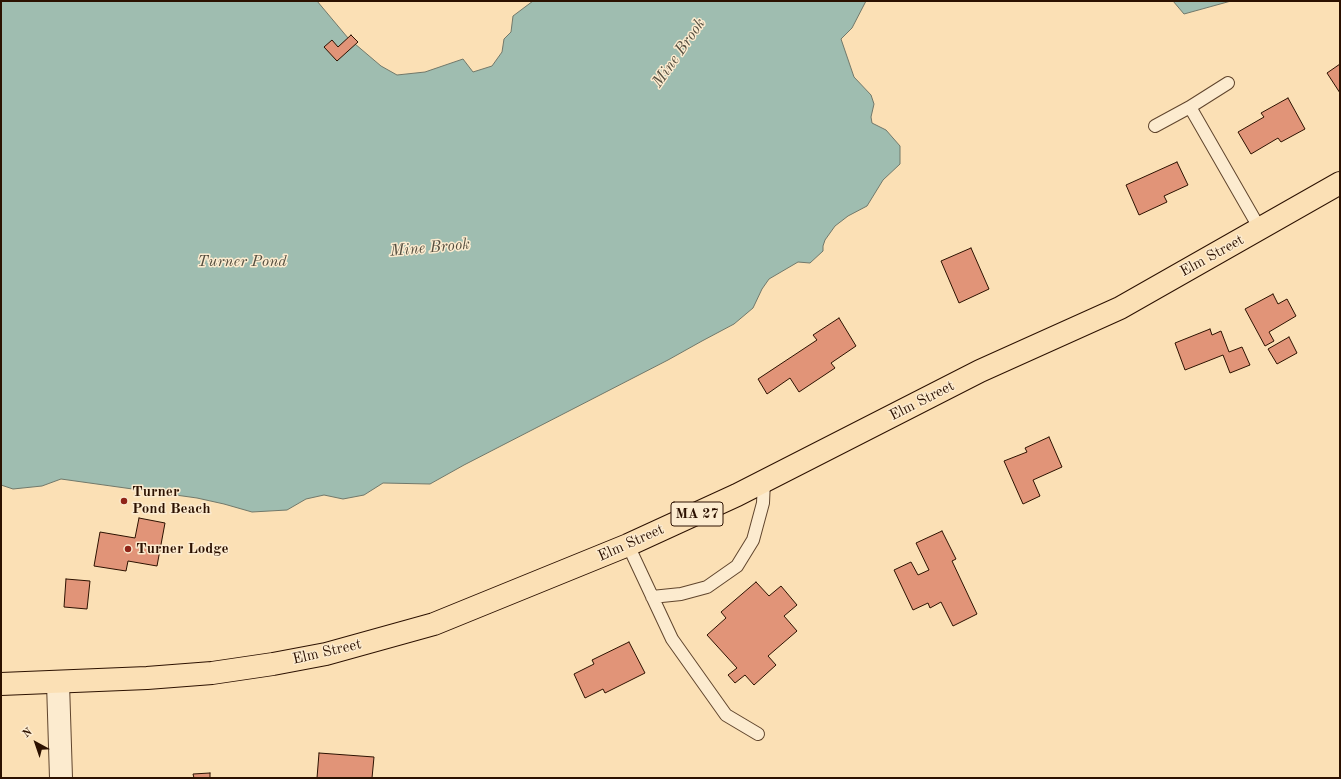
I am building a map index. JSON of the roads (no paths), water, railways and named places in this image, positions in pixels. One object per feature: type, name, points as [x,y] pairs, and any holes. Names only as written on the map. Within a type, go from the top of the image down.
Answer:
[{"type":"main road","name":"Elm Street","points":[[1,684],[147,678],[212,673],[274,664],[326,654],[434,624],[628,545],[764,481],[980,371],[1120,308],[1340,183]]},
{"type":"street","points":[[58,682],[61,778]]},
{"type":"lane","points":[[1155,126],[1190,107],[1228,83]]},
{"type":"lane","points":[[1190,107],[1260,229]]},
{"type":"lane","points":[[652,597],[681,594],[707,587],[737,566],[753,540],[763,503],[764,481]]},
{"type":"lane","points":[[628,545],[672,639],[726,715],[758,734]]},
{"type":"water","name":"Turner Pond","points":[[1,1],[317,1],[348,38],[381,66],[397,75],[425,72],[463,59],[473,72],[492,66],[502,52],[504,39],[511,32],[513,16],[533,1],[866,1],[852,28],[841,39],[854,77],[871,95],[874,104],[871,117],[872,123],[886,130],[900,146],[900,164],[883,180],[867,206],[848,216],[835,226],[825,240],[823,251],[810,263],[798,262],[769,279],[762,289],[753,308],[734,324],[430,484],[383,483],[364,495],[343,499],[324,495],[306,499],[287,510],[252,512],[197,498],[61,479],[42,486],[13,489],[1,485]]},
{"type":"water","points":[[1173,1],[1231,1],[1184,14]]},
{"type":"place","name":"Turner Pond Beach","points":[[124,501]]},
{"type":"place","name":"Turner Lodge","points":[[128,549]]},
{"type":"water label","name":"Mine Brook","points":[[679,53]]},
{"type":"water label","name":"Mine Brook","points":[[430,248]]}]
